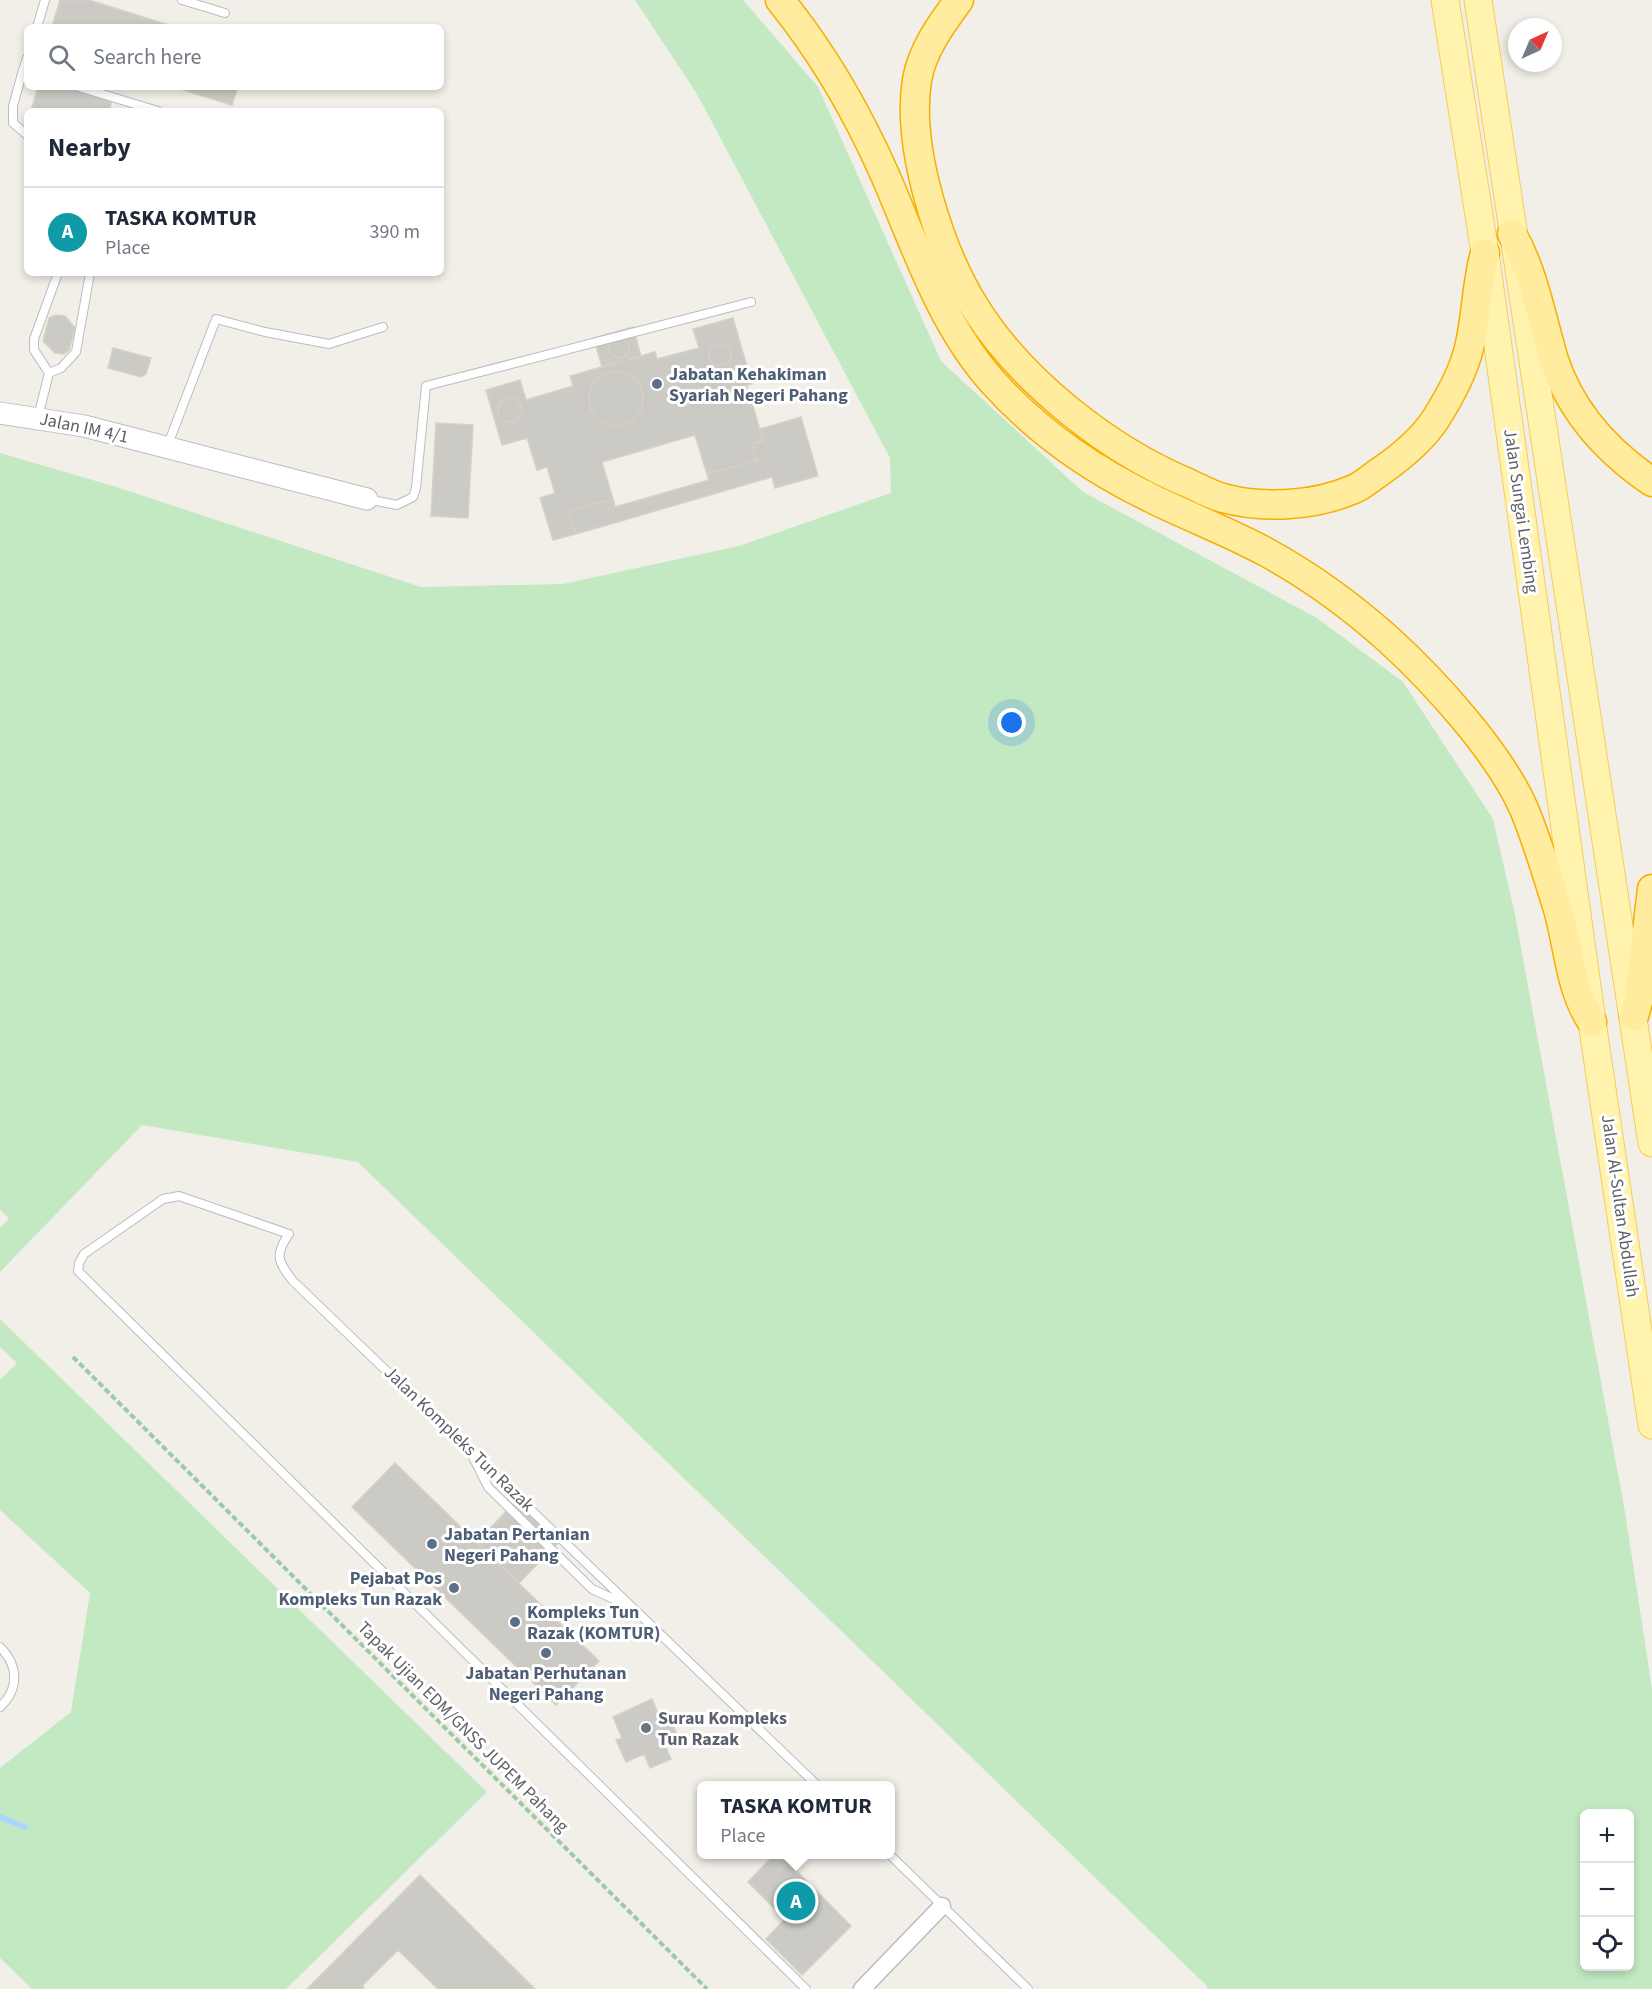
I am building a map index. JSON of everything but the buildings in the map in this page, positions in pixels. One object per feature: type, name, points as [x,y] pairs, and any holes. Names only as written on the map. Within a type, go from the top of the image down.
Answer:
[{"type":"highway","points":[[780,0],[818,51],[847,102],[885,175],[927,275],[955,327],[990,379],[1035,423],[1095,468],[1152,499],[1265,551],[1335,596],[1389,640],[1443,696],[1480,741],[1523,807],[1558,909],[1581,1004],[1592,1022]]},
{"type":"highway","points":[[959,0],[936,32],[918,77],[915,105],[918,144],[931,204],[949,260],[976,310],[1000,342],[1043,387],[1089,429],[1157,470],[1223,498],[1271,504],[1316,501],[1356,488],[1400,458],[1417,442],[1434,422],[1456,384],[1469,348],[1476,289],[1485,253]]},
{"type":"highway","points":[[1512,234],[1527,263],[1555,363],[1583,419],[1621,461],[1652,482]]},
{"type":"highway","points":[[1634,1016],[1639,998],[1652,889]]},
{"type":"main road","name":"Jalan Sungai Lembing","points":[[1445,0],[1485,253],[1592,1022]]},
{"type":"main road","name":"Jalan Sungai Lembing","points":[[1478,0],[1512,234],[1634,1016]]},
{"type":"main road","points":[[1634,1016],[1652,1143]]},
{"type":"main road","name":"Jalan Al-Sultan Abdullah","points":[[1592,1022],[1652,1425]]},
{"type":"street","name":"Jalan IM 4/1","points":[[0,413],[38,417],[84,426],[367,499]]},
{"type":"street","points":[[862,1989],[942,1906]]},
{"type":"lane","points":[[38,24],[45,0]]},
{"type":"lane","points":[[182,0],[225,13]]},
{"type":"lane","points":[[24,73],[13,106],[13,123],[24,132]]},
{"type":"lane","points":[[89,90],[148,108]]},
{"type":"lane","points":[[38,417],[48,373],[34,350],[34,339],[57,276]]},
{"type":"lane","points":[[48,373],[61,368],[75,352],[89,276]]},
{"type":"lane","points":[[367,499],[397,506],[412,497],[416,488],[426,386],[751,302]]},
{"type":"lane","points":[[166,448],[216,319],[265,333],[329,344],[383,327]]},
{"type":"lane","name":"Jalan Kompleks Tun Razak","points":[[806,1989],[78,1271],[84,1254],[163,1199],[179,1196],[289,1234],[280,1247],[280,1264],[293,1281],[814,1781]]},
{"type":"lane","points":[[467,1446],[488,1488],[576,1573],[592,1588],[635,1608]]},
{"type":"lane","points":[[0,1647],[10,1657],[15,1677],[11,1697],[0,1707]]},
{"type":"lane","points":[[895,1859],[1028,1989]]},
{"type":"path","name":"Tapak Ujian EDM/GNSS JUPEM Pahang","points":[[73,1357],[707,1989]]},
{"type":"green space","points":[[635,0],[743,0],[818,87],[941,361],[1083,492],[1317,618],[1403,682],[1493,819],[1515,915],[1625,1512],[1652,1689],[1652,1989],[1206,1989],[1208,1987],[358,1162],[142,1125],[0,1272],[0,1228],[9,1219],[0,1209],[0,453],[113,486],[421,587],[563,584],[739,546],[891,493],[890,458],[697,94]]},
{"type":"green space","points":[[0,1319],[487,1792],[286,1989],[32,1989],[0,1958],[0,1768],[71,1712],[90,1593],[0,1510],[0,1380],[17,1363],[0,1347]]},
{"type":"waterway","points":[[0,1817],[25,1827]]},
{"type":"place","name":"Jabatan Kehakiman Syariah Negeri Pahang","points":[[657,384]]},
{"type":"place","name":"Jabatan Pertanian Negeri Pahang","points":[[432,1544]]},
{"type":"place","name":"Pejabat Pos Kompleks Tun Razak","points":[[454,1588]]},
{"type":"place","name":"Kompleks Tun Razak (KOMTUR)","points":[[515,1622]]},
{"type":"place","name":"Jabatan Perhutanan Negeri Pahang","points":[[546,1653]]},
{"type":"place","name":"Surau Kompleks Tun Razak","points":[[646,1728]]},
{"type":"place","name":"TASKA KOMTUR","points":[[796,1901]]}]
